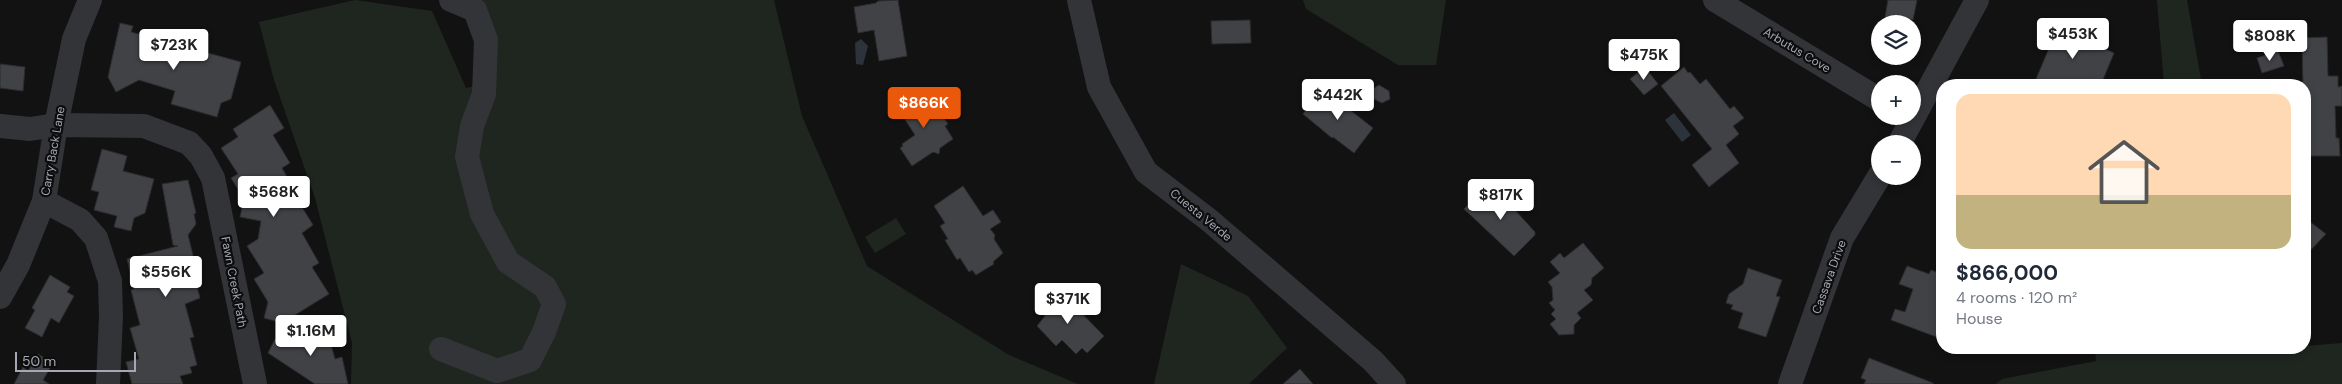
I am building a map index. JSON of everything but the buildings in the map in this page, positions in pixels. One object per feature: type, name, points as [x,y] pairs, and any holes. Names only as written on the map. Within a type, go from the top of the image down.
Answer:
[{"type":"street","name":"Carry Back Lane","points":[[0,297],[18,265],[44,201],[56,125],[74,39],[90,0]]},
{"type":"street","points":[[441,349],[497,371],[530,360],[544,332],[554,304],[545,287],[508,262],[482,214],[467,157],[472,126],[484,94],[486,40],[475,10],[451,0]]},
{"type":"street","name":"Cuesta Verde","points":[[1080,0],[1099,87],[1146,172],[1209,220],[1373,361],[1394,384]]},
{"type":"street","name":"Arbutus Cove","points":[[1715,0],[1871,95]]},
{"type":"street","points":[[1921,99],[1977,0]]},
{"type":"street","name":"Fawn Creek Path","points":[[0,126],[30,130],[56,125],[144,126],[189,143],[201,156],[213,178],[255,384]]},
{"type":"street","name":"Cassava Drive","points":[[1790,384],[1842,238],[1874,185]]},
{"type":"street","points":[[44,201],[80,220],[96,238],[110,281],[111,317],[108,384]]},
{"type":"shaded area","points":[[355,0],[432,11],[466,88],[489,83],[474,0],[774,0],[802,116],[867,266],[1009,355],[1078,384],[351,384],[352,343],[315,198],[274,80],[259,22]]},
{"type":"shaded area","points":[[1303,0],[1446,0],[1436,65],[1398,65],[1306,9]]},
{"type":"shaded area","points":[[2157,0],[2187,0],[2201,79],[2164,79]]},
{"type":"shaded area","points":[[861,39],[868,46],[863,65],[856,64],[855,43]]},
{"type":"shaded area","points":[[1674,113],[1691,135],[1682,142],[1665,120]]},
{"type":"shaded area","points":[[896,218],[906,234],[875,253],[865,237]]},
{"type":"shaded area","points":[[1181,264],[1248,296],[1287,348],[1249,384],[1154,384]]},
{"type":"shaded area","points":[[2342,343],[2342,384],[1996,384],[2002,379],[2096,361],[2095,354],[2311,354],[2311,346]]}]
